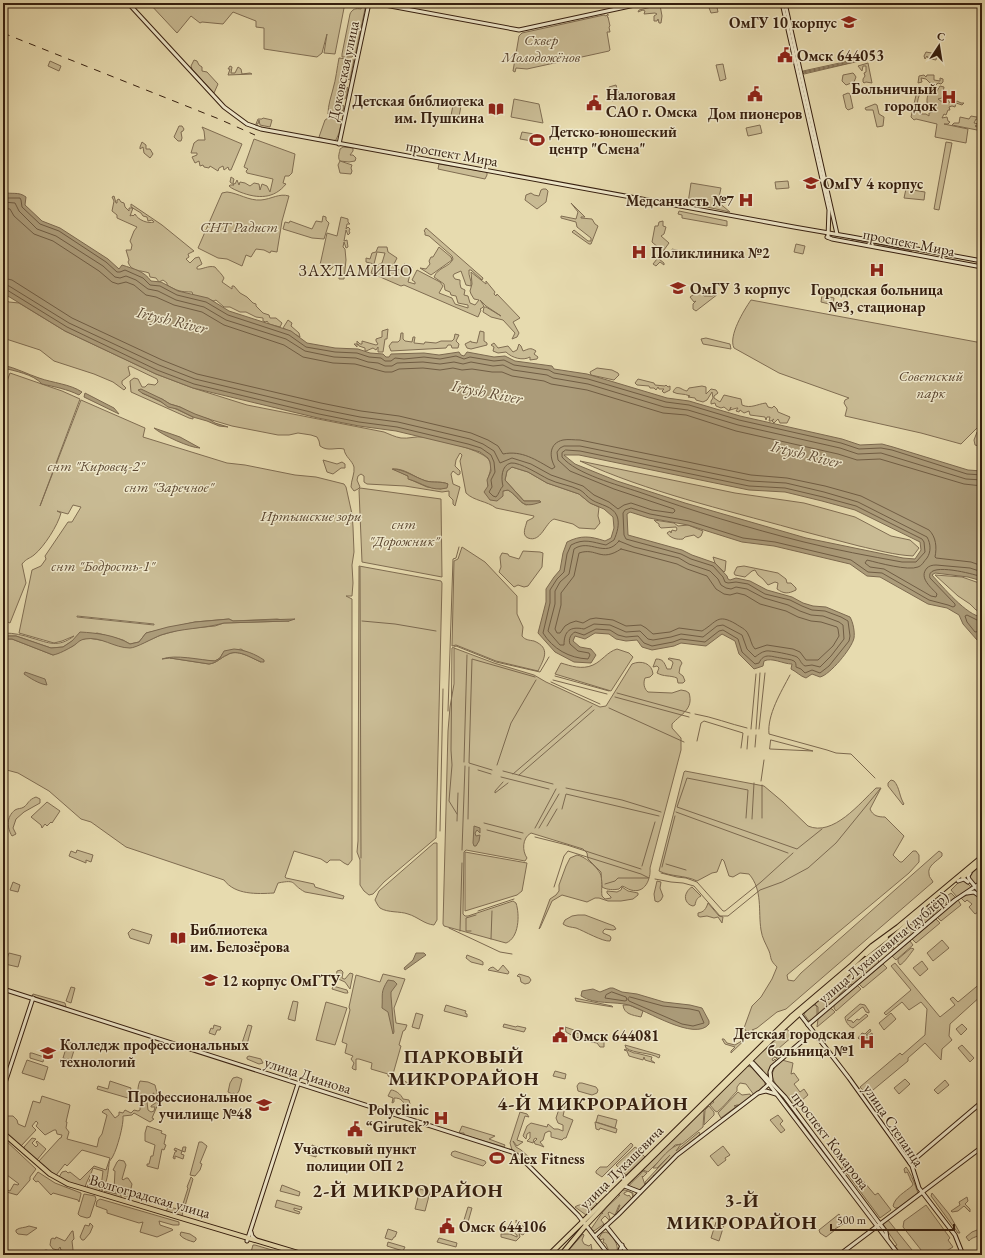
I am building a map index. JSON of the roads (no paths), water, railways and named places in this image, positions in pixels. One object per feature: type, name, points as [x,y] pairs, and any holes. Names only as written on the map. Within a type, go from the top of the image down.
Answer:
[{"type":"main road","name":"проспект Мира","points":[[128,3],[211,94],[234,116],[247,124],[261,129],[821,232],[832,239],[982,267]]},
{"type":"main road","name":"Доковская улица","points":[[339,144],[369,3]]},
{"type":"main road","points":[[374,3],[519,30],[644,3]]},
{"type":"main road","points":[[783,3],[837,234],[836,237],[832,239]]},
{"type":"main road","points":[[783,3],[829,212],[827,235]]},
{"type":"main road","name":"проспект Мира","points":[[827,235],[837,234],[982,261]]},
{"type":"main road","points":[[841,240],[839,236],[842,235]]},
{"type":"main road","points":[[913,254],[915,248]]},
{"type":"main road","points":[[941,259],[942,253]]},
{"type":"main road","name":"улица Лукашевича","points":[[549,1255],[585,1223],[798,1012],[853,967],[879,949],[899,928],[982,857]]},
{"type":"main road","points":[[975,888],[968,876],[981,862]]},
{"type":"main road","name":"улица Лукашевича","points":[[853,967],[872,946],[899,928],[981,862]]},
{"type":"main road","points":[[958,881],[966,879],[982,896]]},
{"type":"main road","points":[[982,883],[980,890],[982,896]]},
{"type":"main road","name":"улица Лукашевича (дублёр)","points":[[808,1025],[942,911],[964,894],[982,883]]},
{"type":"main road","points":[[964,894],[974,892],[982,896]]},
{"type":"main road","name":"улица Дианова","points":[[3,988],[512,1152],[523,1160],[585,1223],[609,1255]]},
{"type":"main road","points":[[3,1090],[33,998]]},
{"type":"main road","name":"улица Степанца","points":[[798,1012],[849,1078],[910,1163],[914,1170],[918,1185],[955,1235],[963,1255]]},
{"type":"main road","points":[[595,1236],[677,1155],[770,1083],[771,1070],[776,1063],[813,1032]]},
{"type":"main road","name":"проспект Комарова","points":[[749,1061],[767,1077],[778,1096],[839,1176],[886,1232],[887,1238],[900,1255]]},
{"type":"main road","name":"проспект Комарова","points":[[749,1061],[785,1097],[843,1173],[879,1225]]},
{"type":"main road","points":[[767,1077],[770,1074]]},
{"type":"main road","points":[[248,1240],[298,1084]]},
{"type":"main road","points":[[758,1093],[766,1091],[774,1093],[778,1096]]},
{"type":"main road","points":[[781,1100],[785,1097]]},
{"type":"main road","points":[[910,1163],[982,1102]]},
{"type":"main road","name":"Волгоградская улица","points":[[3,1134],[50,1174],[62,1182],[248,1240],[258,1241],[305,1255]]},
{"type":"main road","name":"Волгоградская улица","points":[[3,1134],[48,1176],[62,1184],[298,1255]]},
{"type":"main road","points":[[839,1255],[982,1147]]},
{"type":"main road","points":[[825,1158],[829,1155]]},
{"type":"main road","points":[[839,1176],[843,1173]]},
{"type":"main road","points":[[622,1185],[640,1192]]},
{"type":"main road","name":"улица Лукашевича","points":[[561,1255],[585,1223]]},
{"type":"main road","points":[[606,1226],[629,1255]]},
{"type":"main road","points":[[238,1236],[246,1235],[250,1230]]},
{"type":"main road","points":[[250,1230],[252,1236],[258,1241]]},
{"type":"main road","points":[[562,1243],[562,1248],[565,1249],[569,1246],[572,1240],[570,1235]]},
{"type":"main road","points":[[617,1255],[622,1246]]},
{"type":"water","name":"Irtysh River","points":[[3,192],[23,195],[26,197],[25,205],[42,221],[60,228],[108,259],[119,269],[122,265],[142,273],[151,281],[161,282],[178,291],[208,298],[229,311],[291,331],[307,343],[335,348],[358,349],[370,353],[383,354],[386,357],[389,357],[391,354],[424,353],[439,355],[459,352],[464,356],[467,352],[494,357],[505,356],[515,361],[552,366],[554,369],[587,374],[667,398],[689,401],[740,416],[842,439],[860,445],[882,444],[968,470],[982,471],[982,581],[968,577],[935,573],[932,575],[948,593],[969,612],[982,617],[982,633],[977,640],[963,624],[959,615],[947,608],[928,604],[880,577],[867,576],[850,564],[774,546],[742,542],[688,525],[649,518],[630,512],[627,514],[628,535],[682,550],[715,563],[730,580],[736,578],[750,581],[767,590],[792,597],[803,603],[813,606],[826,607],[850,617],[854,630],[854,638],[849,648],[835,666],[820,677],[812,674],[806,678],[791,669],[792,664],[774,660],[764,661],[763,666],[754,669],[739,654],[735,641],[722,634],[706,646],[681,643],[674,646],[652,650],[642,647],[637,640],[626,641],[616,639],[609,634],[595,633],[585,639],[575,636],[573,641],[580,647],[591,649],[596,655],[591,663],[574,662],[555,652],[538,633],[546,602],[546,589],[560,570],[563,553],[567,542],[581,537],[590,537],[605,541],[611,538],[614,528],[613,517],[604,509],[590,503],[579,494],[547,483],[528,472],[512,467],[507,471],[505,480],[524,501],[541,502],[529,505],[525,504],[508,490],[503,491],[503,496],[497,501],[490,500],[484,492],[488,486],[487,480],[491,471],[490,462],[488,458],[480,452],[396,431],[318,418],[193,388],[156,374],[65,331],[3,293]],"holes":[[[564,455],[579,455],[749,490],[785,492],[855,510],[920,542],[921,550],[915,559],[903,558],[806,538],[685,503],[617,481],[575,464]]]},
{"type":"water","points":[[3,365],[39,378],[72,387],[82,392],[79,395],[42,384],[29,375],[3,368]]},
{"type":"water","points":[[141,389],[170,404],[228,427],[219,426],[193,417],[177,409],[168,407],[160,401],[138,390]]},
{"type":"water","points":[[85,393],[114,408],[119,414],[84,397]]},
{"type":"water","points":[[154,428],[180,437],[200,448],[176,441]]},
{"type":"water","points":[[392,469],[405,472],[426,481],[448,484],[447,488],[432,488],[408,479],[408,476]]},
{"type":"water","points":[[229,619],[233,621],[295,619],[289,621],[224,623],[176,631],[161,635],[133,648],[118,646],[97,639],[85,639],[58,654],[53,655],[12,639],[3,639],[3,636],[16,636],[51,648],[63,647],[72,641],[80,632],[112,637],[130,644],[139,642],[146,633],[168,627],[195,622]]},
{"type":"water","points":[[234,649],[253,654],[264,660],[264,662],[240,653],[231,653],[214,663],[209,664],[170,658],[162,659],[174,657],[181,657],[215,661],[220,658],[224,651]]},
{"type":"water","points":[[25,672],[45,679],[47,685],[32,679],[24,674]]},
{"type":"water","points":[[474,826],[480,828],[480,833],[477,830],[475,833],[476,836],[480,835],[476,846],[474,846],[473,843]]},
{"type":"water","points":[[416,953],[424,953],[426,955],[405,970],[404,968],[413,960]]},
{"type":"water","points":[[388,980],[394,981],[397,984],[391,992],[393,1034],[388,1012],[382,1008],[383,991]]},
{"type":"water","points":[[610,988],[664,1002],[702,1008],[709,1021],[709,1024],[702,1029],[682,1027],[629,1005],[592,1001],[581,996],[582,991],[593,989],[600,992]]},
{"type":"waterway","points":[[448,711],[453,559],[456,558],[459,547]]},
{"type":"waterway","points":[[360,567],[361,858]]},
{"type":"waterway","points":[[362,621],[395,624],[436,631]]},
{"type":"waterway","points":[[457,814],[449,801],[452,765],[452,648],[456,646],[496,662],[540,672],[549,657]]},
{"type":"waterway","points":[[464,762],[467,655]]},
{"type":"waterway","points":[[492,770],[469,763],[472,659],[535,677]]},
{"type":"waterway","points":[[756,729],[760,673]]},
{"type":"waterway","points":[[759,729],[765,673]]},
{"type":"waterway","points":[[751,729],[756,674]]},
{"type":"waterway","points":[[790,675],[772,711],[769,734],[836,753],[851,754],[875,778]]},
{"type":"waterway","points":[[555,676],[609,691]]},
{"type":"waterway","points":[[497,765],[511,723],[536,680]]},
{"type":"waterway","points":[[553,680],[607,694]]},
{"type":"waterway","points":[[551,682],[600,704]]},
{"type":"waterway","points":[[440,831],[443,689]]},
{"type":"waterway","points":[[617,693],[690,713]]},
{"type":"waterway","points":[[615,697],[689,717]]},
{"type":"waterway","points":[[513,774],[592,706]]},
{"type":"waterway","points":[[609,708],[684,742]]},
{"type":"waterway","points":[[519,775],[594,710]]},
{"type":"waterway","points":[[695,714],[747,728]]},
{"type":"waterway","points":[[697,741],[701,723],[704,721],[743,733],[741,748]]},
{"type":"waterway","points":[[755,747],[756,735]]},
{"type":"waterway","points":[[747,749],[748,736]]},
{"type":"waterway","points":[[771,740],[813,751],[770,749],[771,740]]},
{"type":"waterway","points":[[761,781],[764,760]]},
{"type":"waterway","points":[[462,850],[465,766]]},
{"type":"waterway","points":[[468,819],[469,767]]},
{"type":"waterway","points":[[478,770],[491,774]]},
{"type":"waterway","points":[[503,771],[553,784]]},
{"type":"waterway","points":[[501,777],[549,789]]},
{"type":"waterway","points":[[746,818],[748,790],[687,778],[677,807],[797,849],[822,829]]},
{"type":"waterway","points":[[503,782],[495,793],[508,783]]},
{"type":"waterway","points":[[752,819],[754,783]]},
{"type":"waterway","points":[[762,785],[762,818]]},
{"type":"waterway","points":[[566,788],[622,800],[661,812]]},
{"type":"waterway","points":[[535,828],[556,789]]},
{"type":"waterway","points":[[655,879],[694,886],[720,916],[728,916],[760,890],[782,882],[808,868],[836,843],[880,789]]},
{"type":"waterway","points":[[457,821],[458,793]]},
{"type":"waterway","points":[[539,828],[559,794]]},
{"type":"waterway","points":[[562,809],[566,794],[659,816]]},
{"type":"waterway","points":[[547,826],[557,809]]},
{"type":"waterway","points":[[676,812],[788,853]]},
{"type":"waterway","points":[[662,867],[675,816]]},
{"type":"waterway","points":[[642,866],[655,822]]},
{"type":"waterway","points":[[484,823],[523,833]]},
{"type":"waterway","points":[[487,830],[521,839]]},
{"type":"waterway","points":[[535,837],[567,845],[641,869]]},
{"type":"waterway","points":[[554,887],[564,856],[568,851],[641,874],[649,878],[618,878],[615,881],[605,884]]},
{"type":"waterway","points":[[661,873],[686,878],[697,882],[723,911],[725,911],[761,882],[793,853]]},
{"type":"waterway","points":[[460,931],[462,863]]},
{"type":"waterway","points":[[666,864],[686,870]]},
{"type":"waterway","points":[[478,911],[514,899]]},
{"type":"waterway","points":[[491,939],[492,911]]},
{"type":"waterway","points":[[471,931],[466,931],[466,918],[476,915]]},
{"type":"waterway","points":[[449,928],[500,952],[512,954]]},
{"type":"railway","points":[[3,33],[219,119],[255,135]]},
{"type":"place","name":"ОмГУ 10 корпус","points":[[849,22]]},
{"type":"place","name":"Омск 644053","points":[[785,55]]},
{"type":"place","name":"Дом пионеров","points":[[755,94]]},
{"type":"place","name":"Больничный городок","points":[[949,97]]},
{"type":"place","name":"Налоговая САО г. Омска","points":[[594,103]]},
{"type":"place","name":"Детская библиотека им. Пушкина","points":[[496,109]]},
{"type":"place","name":"Детско-юношеский центр \"Смена\"","points":[[537,140]]},
{"type":"place","name":"ОмГУ 4 корпус","points":[[811,183]]},
{"type":"place","name":"Медсанчасть №7","points":[[746,200]]},
{"type":"place","name":"Поликлиника №2","points":[[639,252]]},
{"type":"place","name":"Городская больница №3, стационар","points":[[877,270]]},
{"type":"place","name":"ОмГУ 3 корпус","points":[[678,288]]},
{"type":"place","name":"Библиотека им. Белозёрова","points":[[178,938]]},
{"type":"place","name":"12 корпус ОмГТУ","points":[[210,980]]},
{"type":"place","name":"Омск 644081","points":[[560,1035]]},
{"type":"place","name":"Детская городская больница №1","points":[[867,1042]]},
{"type":"place","name":"Колледж профессиональных технологий","points":[[48,1053]]},
{"type":"place","name":"Профессиональное училище №48","points":[[264,1105]]},
{"type":"place","name":"Polyclinic “Girutek”","points":[[441,1118]]},
{"type":"place","name":"Участковый пункт полиции ОП 2","points":[[355,1129]]},
{"type":"place","name":"Alex Fitness","points":[[497,1158]]},
{"type":"place","name":"Омск 644106","points":[[447,1226]]},
{"type":"district","name":"ЗАХЛАМИНО","points":[[356,270]]},
{"type":"district","name":"ПАРКОВЫЙ МИКРОРАЙОН","points":[[464,1067]]},
{"type":"district","name":"4-Й МИКРОРАЙОН","points":[[593,1103]]},
{"type":"district","name":"2-Й МИКРОРАЙОН","points":[[408,1190]]},
{"type":"district","name":"3-Й МИКРОРАЙОН","points":[[742,1211]]},
{"type":"park label","name":"Сквер Молодожёнов","points":[[541,48]]},
{"type":"park label","name":"СНТ Радист","points":[[239,226]]},
{"type":"park label","name":"Советский парк","points":[[931,384]]},
{"type":"park label","name":"снт \"Кировец-2\"","points":[[96,465]]},
{"type":"park label","name":"снт \"Заречное\"","points":[[169,486]]},
{"type":"park label","name":"Иртышские зори","points":[[311,515]]},
{"type":"park label","name":"снт \"Дорожник\"","points":[[404,532]]},
{"type":"park label","name":"снт \"Бодрость-1\"","points":[[103,565]]}]
